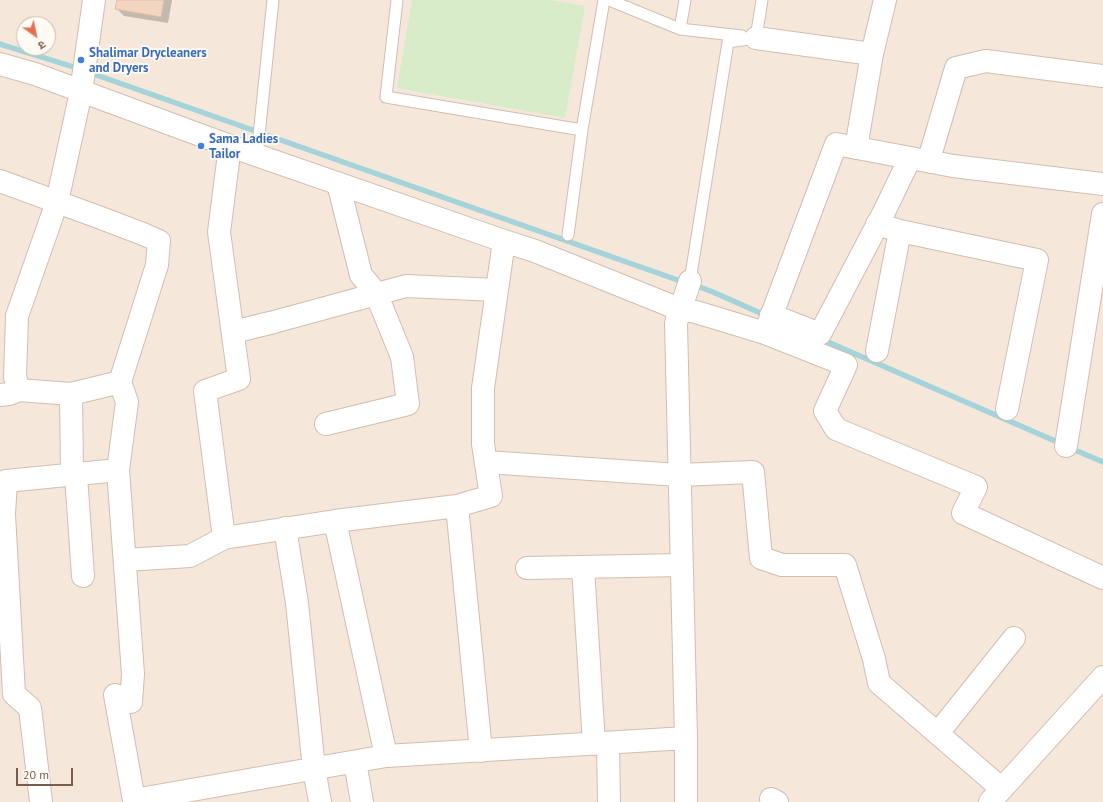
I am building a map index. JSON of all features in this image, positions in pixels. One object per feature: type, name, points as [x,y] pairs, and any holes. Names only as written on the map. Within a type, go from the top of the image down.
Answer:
[{"type":"street","points":[[94,0],[83,80],[57,202],[17,316],[15,377],[9,392],[70,394],[120,382]]},
{"type":"street","points":[[856,148],[872,54],[885,0]]},
{"type":"street","points":[[756,38],[872,54]]},
{"type":"street","points":[[0,64],[35,74],[83,80],[230,146],[504,241],[684,296],[696,312],[820,334],[878,224],[921,160],[930,156],[956,68],[986,61],[1103,76]]},
{"type":"street","points":[[768,324],[836,144],[921,160],[1103,184]]},
{"type":"street","points":[[224,538],[205,391],[239,379],[219,232],[230,146]]},
{"type":"street","points":[[0,181],[159,241],[157,266],[120,382],[127,402],[118,470],[133,674],[131,702],[115,695],[135,801],[193,796],[314,769],[386,756],[686,738]]},
{"type":"street","points":[[326,424],[408,404],[402,357],[376,293],[360,275],[338,183]]},
{"type":"street","points":[[1066,446],[1103,214]]},
{"type":"street","points":[[878,224],[900,231],[1037,260],[1007,409]]},
{"type":"street","points":[[877,351],[900,231]]},
{"type":"street","points":[[125,560],[190,556],[224,538],[335,521],[457,506],[492,496],[483,444],[483,388],[504,241]]},
{"type":"street","points":[[233,332],[406,286],[497,290]]},
{"type":"street","points":[[684,296],[676,324],[686,738],[686,802]]},
{"type":"street","points":[[768,324],[846,365],[825,411],[836,429],[976,487],[963,513],[1103,578]]},
{"type":"street","points":[[70,394],[72,472],[76,474],[83,576]]},
{"type":"street","points":[[486,462],[679,475],[753,472],[761,558],[782,565],[845,565],[874,659],[879,683],[938,734],[996,795],[1103,677]]},
{"type":"street","points":[[41,802],[30,708],[14,694],[3,482],[118,470]]},
{"type":"street","points":[[457,506],[481,751]]},
{"type":"street","points":[[335,521],[386,756]]},
{"type":"street","points":[[285,528],[297,603],[314,769],[320,802]]},
{"type":"street","points":[[528,568],[682,565]]},
{"type":"street","points":[[583,566],[601,744],[609,802]]},
{"type":"street","points":[[938,734],[1014,638]]},
{"type":"street","points":[[355,762],[362,802]]},
{"type":"lane","points":[[258,145],[273,0]]},
{"type":"lane","points":[[397,0],[386,97],[582,130]]},
{"type":"lane","points":[[568,234],[582,130],[604,0]]},
{"type":"lane","points":[[609,0],[680,29],[756,38]]},
{"type":"lane","points":[[680,29],[685,0]]},
{"type":"lane","points":[[756,38],[762,0]]},
{"type":"lane","points":[[684,296],[728,42],[756,38]]},
{"type":"shaded area","points":[[0,0],[1103,0],[1103,802],[0,802]]},
{"type":"green space","points":[[412,0],[550,0],[585,6],[565,118],[397,88]]},
{"type":"building","points":[[117,0],[164,0],[161,17],[115,9]]},
{"type":"waterway","points":[[0,44],[80,69]]},
{"type":"waterway","points":[[88,72],[686,283]]},
{"type":"waterway","points":[[694,285],[767,316]]},
{"type":"waterway","points":[[821,339],[1062,444]]},
{"type":"waterway","points":[[1070,448],[1103,462]]},
{"type":"place","name":"Shalimar Drycleaners and Dryers","points":[[81,60]]},
{"type":"place","name":"Sama Ladies Tailor","points":[[201,146]]}]
